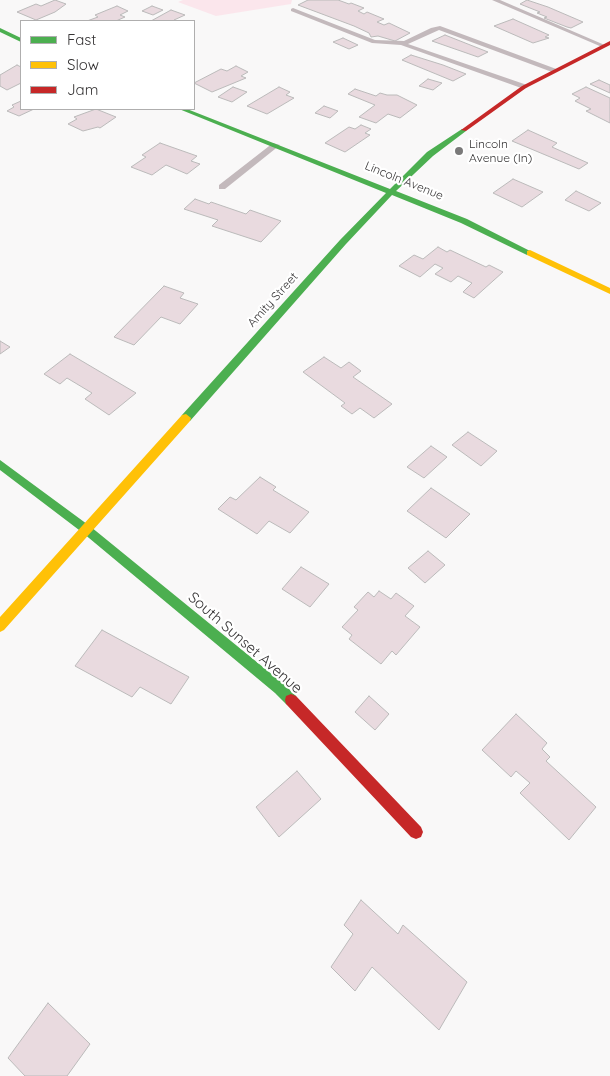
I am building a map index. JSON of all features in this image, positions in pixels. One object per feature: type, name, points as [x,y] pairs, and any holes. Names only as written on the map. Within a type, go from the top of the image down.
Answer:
[{"type":"main road","points":[[0,30],[20,40]]},
{"type":"main road","name":"Amity Street","points":[[0,626],[343,242],[430,154],[524,87],[607,44]]},
{"type":"main road","name":"Lincoln Avenue","points":[[185,110],[464,221],[610,291]]},
{"type":"main road","name":"South Sunset Avenue","points":[[0,464],[87,530],[280,689],[416,832]]},
{"type":"lane","points":[[495,0],[607,44]]},
{"type":"lane","points":[[292,10],[374,42],[405,43],[433,29],[440,28],[555,70]]},
{"type":"lane","points":[[404,45],[524,87]]},
{"type":"lane","points":[[222,187],[276,146]]},
{"type":"shaded area","points":[[183,0],[292,0],[291,4],[216,16],[178,2]]},
{"type":"building","points":[[55,0],[66,4],[55,12],[36,20],[17,12],[36,4],[41,6]]},
{"type":"building","points":[[308,0],[338,0],[351,3],[364,8],[358,11],[364,14],[367,12],[384,19],[377,22],[384,25],[389,23],[410,33],[395,41],[378,36],[371,37],[369,33],[354,26],[298,5]]},
{"type":"building","points":[[527,0],[583,22],[571,28],[544,18],[547,17],[537,13],[540,12],[520,4]]},
{"type":"building","points":[[117,6],[128,11],[120,15],[125,17],[118,20],[90,20],[98,17],[95,15]]},
{"type":"building","points":[[152,6],[163,10],[153,15],[142,11]]},
{"type":"building","points":[[171,10],[185,15],[174,20],[153,20]]},
{"type":"building","points":[[513,19],[549,35],[545,37],[549,38],[533,43],[494,26]]},
{"type":"building","points":[[445,35],[488,52],[478,57],[432,41]]},
{"type":"building","points":[[343,38],[358,45],[349,49],[333,42]]},
{"type":"building","points":[[411,55],[466,74],[453,81],[402,60]]},
{"type":"building","points":[[17,65],[20,66],[20,84],[7,90],[0,86],[0,75]]},
{"type":"building","points":[[236,66],[248,72],[241,76],[246,78],[212,92],[195,84],[221,69],[227,71]]},
{"type":"building","points":[[428,79],[442,83],[433,90],[419,86]]},
{"type":"building","points":[[599,80],[610,85],[610,93],[590,84]]},
{"type":"building","points":[[233,87],[247,92],[232,102],[218,97]]},
{"type":"building","points":[[279,87],[290,92],[286,95],[294,98],[267,114],[247,106]]},
{"type":"building","points":[[586,87],[610,98],[610,123],[586,111],[591,109],[575,101],[580,98],[572,94]]},
{"type":"building","points":[[355,89],[376,96],[380,93],[397,95],[417,105],[400,118],[388,114],[376,123],[359,117],[375,105],[348,94]]},
{"type":"building","points":[[20,101],[20,110],[32,110],[19,116],[7,111],[14,107],[12,105]]},
{"type":"building","points":[[324,106],[338,111],[330,118],[315,113]]},
{"type":"building","points":[[98,110],[116,117],[100,128],[83,131],[68,124],[77,119],[74,117]]},
{"type":"building","points":[[361,125],[371,129],[365,133],[370,135],[345,152],[325,143],[349,127],[355,129]]},
{"type":"building","points":[[528,130],[557,143],[552,147],[588,163],[579,169],[512,141]]},
{"type":"building","points":[[160,143],[197,156],[191,161],[200,164],[187,174],[166,165],[152,175],[131,167],[146,157],[142,155]]},
{"type":"building","points":[[513,179],[543,192],[522,207],[493,193]]},
{"type":"building","points":[[576,191],[601,203],[589,211],[565,200]]},
{"type":"building","points":[[195,199],[209,204],[211,202],[246,214],[250,210],[281,221],[261,242],[212,226],[218,220],[184,209]]},
{"type":"building","points":[[438,247],[447,252],[450,250],[486,267],[489,265],[503,272],[474,298],[463,292],[472,283],[458,276],[451,282],[435,274],[443,268],[435,264],[420,277],[399,266],[414,255],[423,259]]},
{"type":"building","points":[[164,286],[184,293],[180,298],[198,304],[180,324],[161,317],[134,345],[114,337]]},
{"type":"building","points":[[0,341],[10,347],[0,354]]},
{"type":"building","points":[[70,354],[136,393],[109,415],[85,399],[92,393],[67,378],[60,384],[44,374]]},
{"type":"building","points":[[324,357],[341,368],[349,362],[361,371],[353,377],[392,404],[374,418],[360,408],[352,414],[341,406],[345,403],[303,372]]},
{"type":"building","points":[[468,432],[497,451],[481,466],[452,445]]},
{"type":"building","points":[[431,446],[447,457],[424,478],[407,467]]},
{"type":"building","points":[[260,477],[276,487],[273,490],[309,512],[290,533],[269,521],[257,534],[218,509],[230,497],[236,500]]},
{"type":"building","points":[[431,488],[470,514],[446,538],[407,511]]},
{"type":"building","points":[[428,551],[445,565],[425,583],[408,568]]},
{"type":"building","points":[[301,567],[329,584],[310,607],[282,589]]},
{"type":"building","points":[[379,591],[391,599],[396,593],[414,606],[405,616],[420,627],[396,655],[392,651],[381,664],[349,639],[352,635],[342,627],[358,610],[354,607],[368,592],[374,597]]},
{"type":"building","points":[[102,630],[189,677],[171,704],[140,687],[132,697],[75,666]]},
{"type":"building","points":[[369,696],[389,714],[375,730],[355,712]]},
{"type":"building","points":[[516,714],[547,743],[542,749],[550,757],[546,761],[596,807],[569,840],[520,793],[530,783],[516,771],[511,777],[482,750]]},
{"type":"building","points":[[297,771],[321,799],[279,837],[256,807]]},
{"type":"building","points":[[361,900],[398,934],[403,925],[467,982],[439,1030],[372,967],[355,991],[331,967],[353,934],[344,925]]},
{"type":"building","points":[[48,1003],[90,1044],[67,1076],[25,1076],[8,1058]]},
{"type":"traffic: fast","points":[[0,30],[20,40]]},
{"type":"traffic: fast","points":[[185,110],[464,221],[530,253]]},
{"type":"traffic: fast","points":[[186,418],[343,242],[407,175],[430,154],[464,130]]},
{"type":"traffic: fast","points":[[0,464],[87,530],[291,700]]},
{"type":"traffic: slow","points":[[530,253],[610,291]]},
{"type":"traffic: slow","points":[[0,626],[186,418]]},
{"type":"traffic: jam","points":[[464,130],[524,87],[610,43]]},
{"type":"traffic: jam","points":[[291,700],[416,832]]},
{"type":"place","name":"Lincoln Avenue (In)","points":[[459,151]]}]
